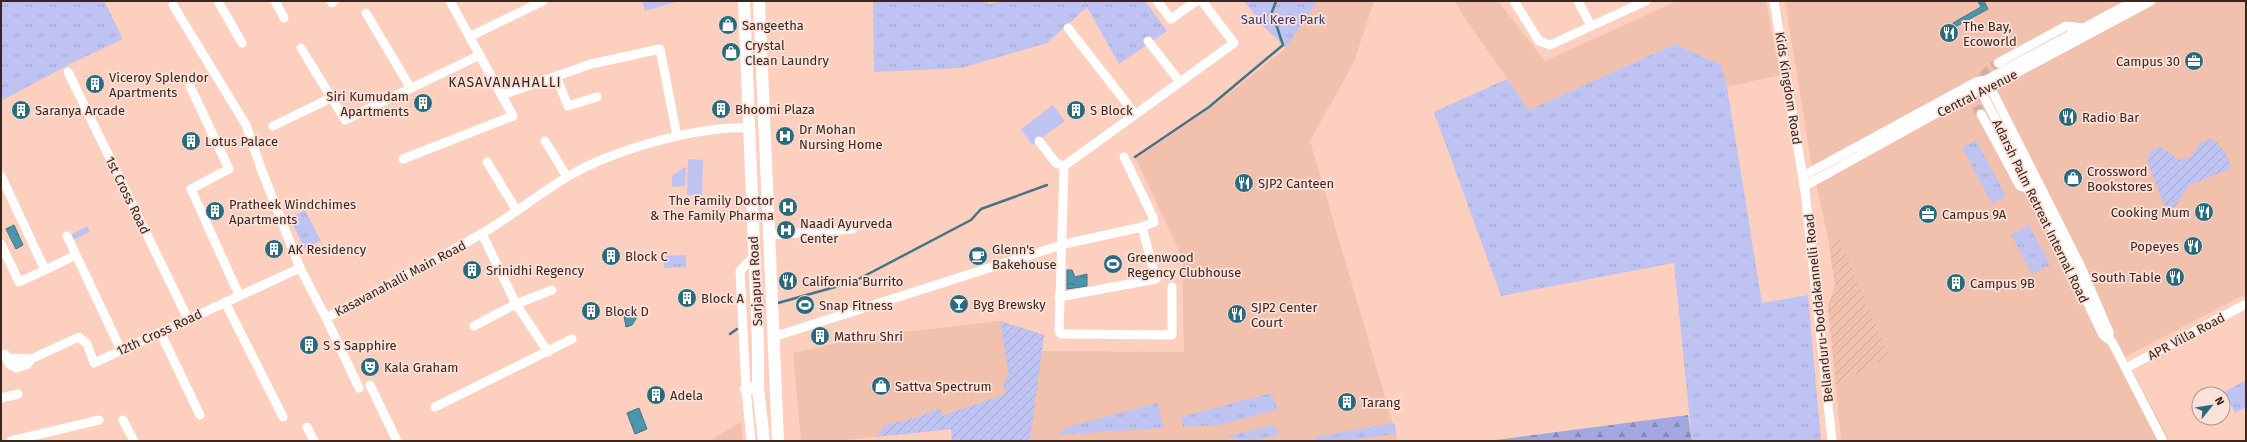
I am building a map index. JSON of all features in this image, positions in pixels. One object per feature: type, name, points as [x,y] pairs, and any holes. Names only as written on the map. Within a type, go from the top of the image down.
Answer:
[{"type":"main road","name":"Sarjapura Road","points":[[744,1],[758,388],[764,441]]},
{"type":"main road","name":"Sarjapura Road","points":[[759,1],[778,441]]},
{"type":"main road","points":[[746,389],[758,388]]},
{"type":"street","points":[[218,1],[242,43]]},
{"type":"street","points":[[275,1],[284,18]]},
{"type":"street","points":[[331,1],[332,3],[334,1]]},
{"type":"street","points":[[403,159],[513,116],[471,36],[450,1]]},
{"type":"street","points":[[471,36],[531,4],[543,1]]},
{"type":"street","points":[[1157,1],[1171,19],[1196,1]]},
{"type":"street","points":[[1172,287],[1173,334],[1168,336],[1061,334],[1058,329],[1058,246],[1064,166],[1234,43],[1202,1]]},
{"type":"street","points":[[1514,1],[1539,41],[1550,45],[1646,1]]},
{"type":"street","points":[[1578,1],[1591,26]]},
{"type":"street","name":"Kids Kingdom Road","points":[[1774,1],[1803,176]]},
{"type":"street","name":"Central Avenue","points":[[1988,83],[2083,28],[2134,1]]},
{"type":"street","name":"Central Avenue","points":[[1803,176],[1978,85],[1988,83],[2151,1]]},
{"type":"street","name":"Kasavanahalli Main Road","points":[[173,5],[246,125],[262,171],[300,268],[326,318],[482,234],[567,177],[592,164],[677,136],[714,128],[749,128]]},
{"type":"street","points":[[366,13],[410,87]]},
{"type":"street","points":[[1998,63],[2066,26],[2083,28]]},
{"type":"street","points":[[1068,28],[1135,114]]},
{"type":"street","points":[[1148,41],[1180,82]]},
{"type":"street","points":[[301,48],[345,120],[410,87],[480,55]]},
{"type":"street","points":[[502,95],[591,64],[660,49],[677,136]]},
{"type":"street","name":"1st Cross Road","points":[[68,72],[188,319]]},
{"type":"street","points":[[556,76],[568,106],[597,97]]},
{"type":"street","name":"Adarsh Palm Retreat Internal Road","points":[[1988,83],[2043,199],[2103,335],[2109,338],[2126,368],[2163,441]]},
{"type":"street","name":"Central Avenue","points":[[1804,186],[1978,85]]},
{"type":"street","name":"Adarsh Palm Retreat Internal Road","points":[[1978,85],[2032,190],[2043,199]]},
{"type":"street","points":[[190,86],[229,169],[191,189],[239,295]]},
{"type":"street","points":[[273,126],[331,98]]},
{"type":"street","points":[[1981,114],[2020,186],[2032,190]]},
{"type":"street","points":[[545,141],[567,177]]},
{"type":"street","points":[[1039,141],[1056,163],[1064,166]]},
{"type":"street","points":[[773,337],[1058,246],[1142,227],[1154,222],[1124,157]]},
{"type":"street","points":[[487,162],[518,211]]},
{"type":"street","points":[[1,176],[46,270]]},
{"type":"street","name":"Bellanduru-Doddakannelli Road","points":[[1803,176],[1832,441]]},
{"type":"street","points":[[1059,297],[1155,280],[1142,227]]},
{"type":"street","points":[[769,235],[853,229]]},
{"type":"street","points":[[482,234],[516,304],[548,352]]},
{"type":"street","points":[[67,236],[121,350]]},
{"type":"street","points":[[1,244],[19,282],[76,255]]},
{"type":"street","points":[[751,441],[746,389],[740,272],[754,256]]},
{"type":"street","name":"12th Cross Road","points":[[6,356],[31,359],[78,337],[87,344],[94,363],[300,268]]},
{"type":"street","points":[[474,326],[516,304],[552,290]]},
{"type":"street","points":[[225,302],[283,417]]},
{"type":"street","name":"APR Villa Road","points":[[2126,368],[2246,304]]},
{"type":"street","points":[[326,318],[359,388]]},
{"type":"street","points":[[160,332],[200,415]]},
{"type":"street","points":[[435,407],[572,339]]},
{"type":"street","points":[[370,385],[397,441]]},
{"type":"street","points":[[1,398],[18,394]]},
{"type":"street","points":[[11,441],[99,420]]},
{"type":"street","points":[[123,420],[134,441]]},
{"type":"street","points":[[307,427],[314,441]]},
{"type":"shaded area","points":[[1318,1],[1374,1],[1354,62],[1310,141],[1398,441],[952,441],[951,429],[837,441],[801,441],[793,353],[868,336],[1000,321],[1044,335],[1042,351],[1184,352],[1182,257],[1136,159],[1217,103],[1286,48]]},
{"type":"shaded area","points":[[1455,1],[1498,1],[1545,61],[1677,1],[1766,1],[1780,75],[1727,87],[1721,65],[1675,44],[1529,110],[1462,14]]},
{"type":"shaded area","points":[[1785,1],[2246,1],[2246,294],[2125,357],[2169,439],[2165,441],[1841,441],[1828,306],[1835,285],[1829,243],[1811,161]]},
{"type":"shaded area","points":[[1840,239],[1889,356],[1836,385],[1828,306],[1835,285],[1829,243]]},
{"type":"shaded area","points":[[741,422],[743,441],[709,441]]},
{"type":"green space","points":[[1,1],[104,1],[123,39],[72,63],[1,101]]},
{"type":"green space","points":[[642,1],[679,1],[645,11]]},
{"type":"green space","points":[[873,1],[986,1],[989,4],[1002,1],[1145,1],[1167,31],[1119,64],[1087,7],[1047,43],[961,68],[874,72]]},
{"type":"green space","name":"Saul Kere Park","points":[[1244,1],[1318,1],[1286,48],[1264,27]]},
{"type":"green space","points":[[1675,44],[1721,65],[1727,87],[1762,303],[1808,295],[1821,441],[1692,441],[1674,263],[1501,296],[1434,112],[1507,79],[1529,110]]},
{"type":"green space","points":[[1053,105],[1065,121],[1032,145],[1021,129]]},
{"type":"green space","points":[[2210,139],[2214,140],[2224,151],[2229,161],[2230,169],[2189,185],[2175,207],[2167,208],[2163,203],[2147,159],[2150,153],[2153,149],[2161,148],[2166,150],[2178,160],[2190,158],[2200,143]]},
{"type":"green space","points":[[1976,140],[2006,196],[1992,204],[1962,148]]},
{"type":"green space","points":[[688,159],[703,160],[702,196],[687,195]]},
{"type":"green space","points":[[686,166],[685,186],[672,187],[672,176]]},
{"type":"green space","points":[[305,210],[321,241],[304,248],[290,218]]},
{"type":"green space","points":[[2029,225],[2050,265],[2032,274],[2011,235]]},
{"type":"green space","points":[[87,226],[90,232],[73,240],[71,235]]},
{"type":"green space","points":[[686,255],[686,267],[664,268],[663,259],[667,256]]},
{"type":"green space","points":[[1000,321],[1044,335],[1030,440],[952,441],[951,429],[876,437],[885,425],[918,417],[940,408],[942,416],[1006,394],[1003,384],[1009,375]]},
{"type":"green space","points":[[2246,380],[2246,407],[2235,413],[2231,405],[2231,388]]},
{"type":"green space","points":[[1271,393],[1278,409],[1221,425],[1183,427],[1181,417]]},
{"type":"green space","points":[[1157,403],[1164,428],[1057,435],[1067,427]]},
{"type":"green space","points":[[1688,415],[1692,441],[1488,441]]},
{"type":"green space","points":[[1394,423],[1397,434],[1341,441],[1315,441],[1315,437]]},
{"type":"green space","points":[[1273,425],[1280,434],[1253,439],[1240,439],[1227,436]]},
{"type":"water","points":[[1978,1],[1984,1],[1988,9],[1955,27],[1953,23],[1981,7]]},
{"type":"water","points":[[14,225],[23,245],[16,249],[6,229]]},
{"type":"water","points":[[1067,270],[1072,270],[1075,277],[1087,274],[1087,286],[1067,289]]},
{"type":"water","points":[[630,308],[635,310],[637,317],[632,325],[626,327],[624,316]]},
{"type":"water","points":[[639,408],[647,429],[635,434],[627,413]]},
{"type":"waterway","points":[[1272,12],[1276,1]]},
{"type":"waterway","points":[[1135,157],[1209,107],[1283,45],[1276,24]]},
{"type":"waterway","points":[[778,303],[853,282],[971,220],[981,209],[1047,185]]},
{"type":"waterway","points":[[730,334],[737,329]]},
{"type":"tunnel","points":[[1981,114],[1975,100],[1975,92],[1981,79],[1998,63]]},
{"type":"place","name":"Sangeetha","points":[[728,25]]},
{"type":"place","name":"The Bay, Ecoworld","points":[[1949,33]]},
{"type":"place","name":"Crystal Clean Laundry","points":[[731,52]]},
{"type":"place","name":"Campus 30","points":[[2194,61]]},
{"type":"place","name":"Viceroy Splendor Apartments","points":[[95,84]]},
{"type":"place","name":"Siri Kumudam Apartments","points":[[423,103]]},
{"type":"place","name":"Bhoomi Plaza","points":[[721,109]]},
{"type":"place","name":"Saranya Arcade","points":[[21,110]]},
{"type":"place","name":"S Block","points":[[1076,110]]},
{"type":"place","name":"Radio Bar","points":[[2068,117]]},
{"type":"place","name":"Dr Mohan Nursing Home","points":[[785,136]]},
{"type":"place","name":"Lotus Palace","points":[[191,141]]},
{"type":"place","name":"Crossword Bookstores","points":[[2073,178]]},
{"type":"place","name":"SJP2 Canteen","points":[[1244,183]]},
{"type":"place","name":"The Family Doctor & The Family Pharma","points":[[788,207]]},
{"type":"place","name":"Pratheek Windchimes Apartments","points":[[215,211]]},
{"type":"place","name":"Cooking Mum","points":[[2204,212]]},
{"type":"place","name":"Campus 9A","points":[[1928,214]]},
{"type":"place","name":"Naadi Ayurveda Center","points":[[786,230]]},
{"type":"place","name":"Popeyes","points":[[2193,246]]},
{"type":"place","name":"AK Residency","points":[[274,249]]},
{"type":"place","name":"Block C","points":[[611,256]]},
{"type":"place","name":"Glenn's Bakehouse","points":[[978,256]]},
{"type":"place","name":"Greenwood Regency Clubhouse","points":[[1113,264]]},
{"type":"place","name":"Srinidhi Regency","points":[[472,270]]},
{"type":"place","name":"South Table","points":[[2175,277]]},
{"type":"place","name":"California Burrito","points":[[788,281]]},
{"type":"place","name":"Campus 9B","points":[[1956,283]]},
{"type":"place","name":"Block A","points":[[687,298]]},
{"type":"place","name":"Byg Brewsky","points":[[959,304]]},
{"type":"place","name":"Snap Fitness","points":[[805,305]]},
{"type":"place","name":"Block D","points":[[591,311]]},
{"type":"place","name":"SJP2 Center Court","points":[[1237,314]]},
{"type":"place","name":"Mathru Shri","points":[[820,336]]},
{"type":"place","name":"S S Sapphire","points":[[309,345]]},
{"type":"place","name":"Kala Graham","points":[[370,367]]},
{"type":"place","name":"Sattva Spectrum","points":[[881,386]]},
{"type":"place","name":"Adela","points":[[656,395]]},
{"type":"place","name":"Tarang","points":[[1347,402]]},
{"type":"district","name":"KASAVANAHALLI","points":[[505,82]]}]
